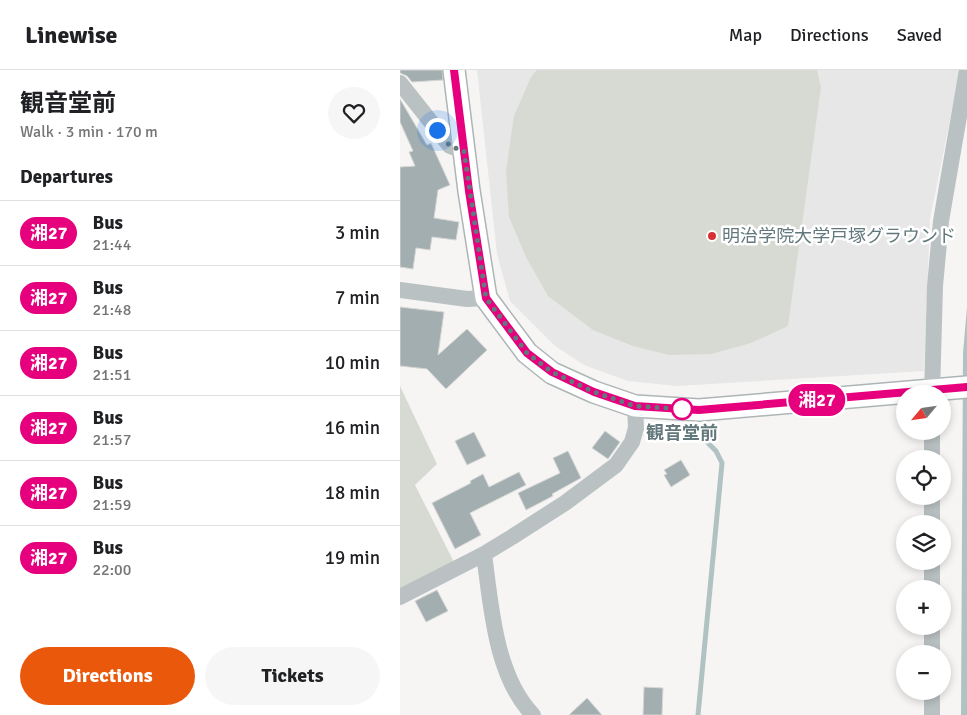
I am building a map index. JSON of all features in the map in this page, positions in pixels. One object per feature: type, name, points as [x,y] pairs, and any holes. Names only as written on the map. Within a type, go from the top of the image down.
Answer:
[{"type":"main road","points":[[454,70],[486,298],[527,353],[552,372],[594,392],[635,406],[699,410],[896,394]]},
{"type":"main road","points":[[951,389],[967,387]]},
{"type":"street","points":[[935,385],[935,286],[941,221],[967,70]]},
{"type":"street","points":[[400,83],[450,146],[464,151]]},
{"type":"street","points":[[400,290],[467,299],[486,298]]},
{"type":"street","points":[[400,597],[484,554],[565,503],[616,465],[632,442],[636,428],[635,406]]},
{"type":"street","points":[[484,554],[493,620],[505,665],[515,690],[533,715]]},
{"type":"street","points":[[932,700],[932,715]]},
{"type":"shaded area","name":"明治学院大学戸塚グラウンド","points":[[477,70],[960,70],[930,219],[924,371],[677,386],[628,381],[584,365],[555,346],[510,301],[497,254]]},
{"type":"shaded area","points":[[537,70],[817,70],[821,87],[788,326],[751,343],[711,354],[669,355],[633,346],[593,330],[548,296],[526,257],[509,217],[506,171],[514,116],[531,77]]},
{"type":"shaded area","points":[[967,307],[967,715],[961,715],[963,353]]},
{"type":"shaded area","points":[[400,386],[437,464],[415,485],[457,568],[400,597]]},
{"type":"building","points":[[400,70],[442,70],[443,80],[412,82],[407,76],[400,73]]},
{"type":"building","points":[[400,99],[427,145],[431,143],[450,185],[438,190],[434,218],[459,222],[456,240],[432,237],[430,250],[416,248],[413,269],[400,267],[400,167],[415,166],[409,152],[413,151],[400,122]]},
{"type":"building","points":[[400,307],[444,312],[438,355],[467,329],[487,350],[446,389],[427,369],[400,366]]},
{"type":"building","points":[[605,431],[620,442],[608,459],[592,448]]},
{"type":"building","points":[[474,432],[486,456],[467,465],[455,441]]},
{"type":"building","points":[[568,451],[581,478],[526,510],[518,493],[560,473],[553,458]]},
{"type":"building","points":[[681,460],[690,475],[671,487],[664,475],[667,474],[664,470]]},
{"type":"building","points":[[519,472],[526,485],[470,513],[481,535],[455,549],[432,503],[471,483],[470,481],[483,474],[489,487]]},
{"type":"building","points":[[437,590],[448,611],[426,622],[415,601]]},
{"type":"building","points":[[644,687],[663,688],[662,715],[643,715]]},
{"type":"building","points":[[587,698],[602,715],[569,715]]},
{"type":"waterway","points":[[693,428],[716,451],[722,463],[698,715]]},
{"type":"bus line","name":"湘27","points":[[454,70],[469,191],[486,298],[527,353],[552,372],[594,392],[635,406],[699,410],[967,387]]},
{"type":"place","name":"明治学院大学戸塚グラウンド","points":[[712,236]]},
{"type":"place","name":"観音堂前","points":[[682,409]]},
{"type":"route","points":[[437,130],[450,146],[464,151],[486,298],[527,353],[552,372],[594,392],[635,406],[682,409]]}]
